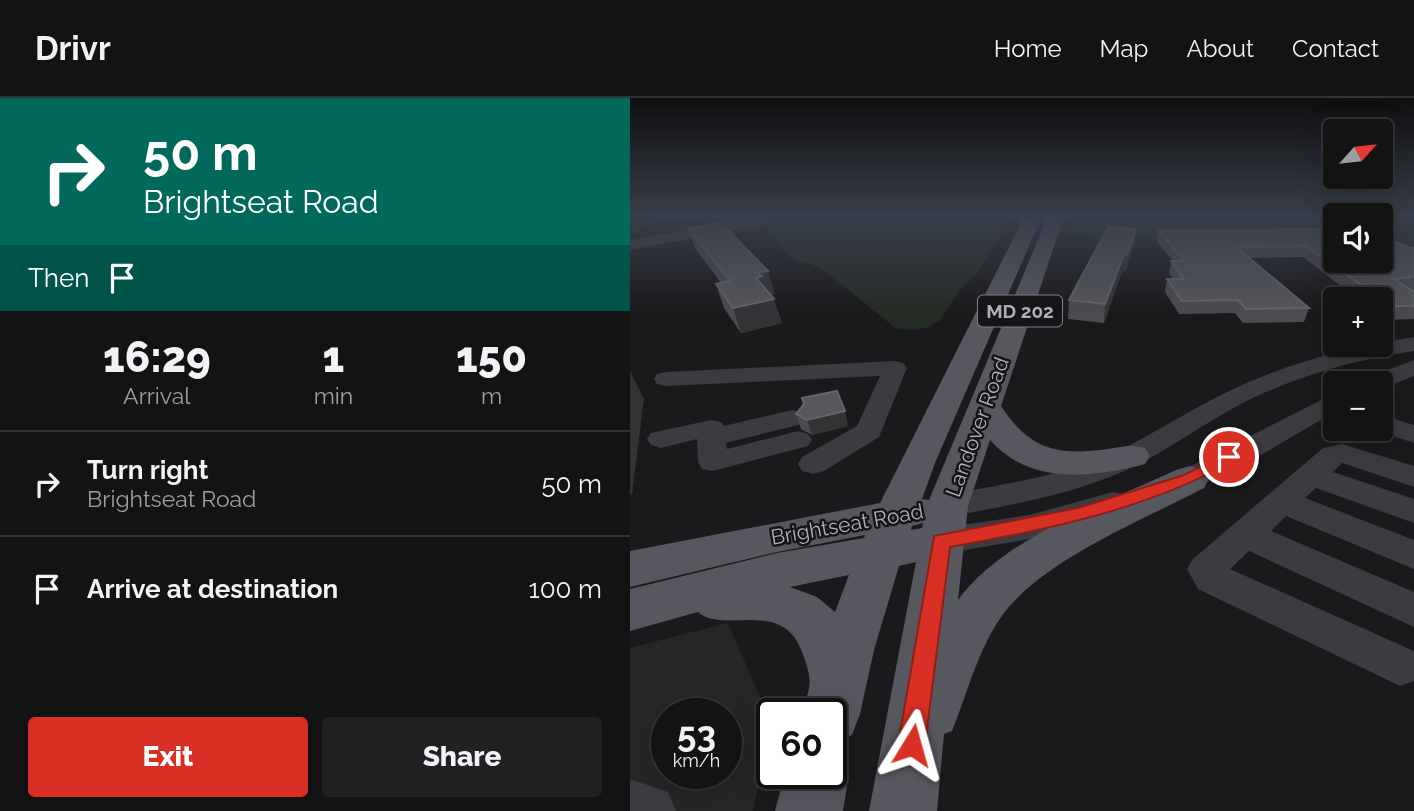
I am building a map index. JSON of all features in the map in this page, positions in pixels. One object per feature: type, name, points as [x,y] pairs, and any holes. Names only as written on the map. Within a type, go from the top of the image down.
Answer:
[{"type":"main road","name":"Landover Road","points":[[904,803],[917,529],[1022,249]]},
{"type":"main road","name":"Landover Road","points":[[835,696],[917,529],[985,407],[1044,249]]},
{"type":"main road","points":[[985,407],[1001,436],[1011,445],[1043,459],[1071,464],[1096,463],[1132,456]]},
{"type":"main road","points":[[904,803],[934,699],[959,641],[986,600],[1008,577],[1032,560],[1189,479]]},
{"type":"main road","name":"Brightseat Road","points":[[630,569],[715,548],[917,529]]},
{"type":"main road","name":"Brightseat Road","points":[[630,613],[917,529]]},
{"type":"main road","points":[[630,613],[729,598],[765,599],[806,618],[818,630],[835,696]]},
{"type":"main road","points":[[809,811],[814,789]]},
{"type":"street","name":"Brightseat Road","points":[[917,529],[1132,456],[1202,415],[1282,376],[1352,353],[1414,344]]},
{"type":"street","points":[[661,439],[711,428],[713,462],[801,441],[869,431],[895,368],[666,379]]},
{"type":"street","points":[[1282,376],[1323,394]]},
{"type":"street","name":"Brightseat Road","points":[[917,529],[1067,517],[1189,479],[1323,406]]},
{"type":"street","points":[[1393,408],[1414,414]]},
{"type":"street","points":[[1393,427],[1414,434]]},
{"type":"street","points":[[1401,666],[1212,578],[1206,569],[1334,454],[1342,453],[1414,477]]},
{"type":"street","points":[[1311,475],[1414,511]]},
{"type":"street","points":[[1282,501],[1414,555]]},
{"type":"street","points":[[1245,534],[1414,610]]},
{"type":"street","points":[[630,806],[649,811]]},
{"type":"shaded area","points":[[784,249],[992,249],[976,275],[961,288],[940,320],[927,328],[910,330],[895,328],[829,274],[813,265],[795,261]]},
{"type":"shaded area","points":[[728,623],[761,698],[756,698],[758,789],[753,811],[630,811],[630,648]]},
{"type":"building","points":[[705,249],[747,249],[768,271],[758,273],[762,276],[756,278],[774,299],[733,308],[716,284],[730,281]]},
{"type":"building","points":[[1096,249],[1129,249],[1123,257],[1105,304],[1069,300]]},
{"type":"building","points":[[1174,249],[1239,249],[1309,308],[1246,309],[1238,300],[1182,301],[1167,279],[1184,279],[1171,261],[1184,261]]},
{"type":"building","points":[[1311,249],[1323,249],[1323,258]]},
{"type":"building","points":[[1393,249],[1414,249],[1414,277],[1394,279],[1414,292],[1414,306],[1393,306],[1393,287],[1364,287],[1344,273],[1393,273]]},
{"type":"building","points":[[837,391],[845,411],[807,420],[796,414],[804,404],[802,398]]},
{"type":"route","points":[[912,745],[941,541],[1029,527],[1080,514],[1189,479],[1229,457]]}]
